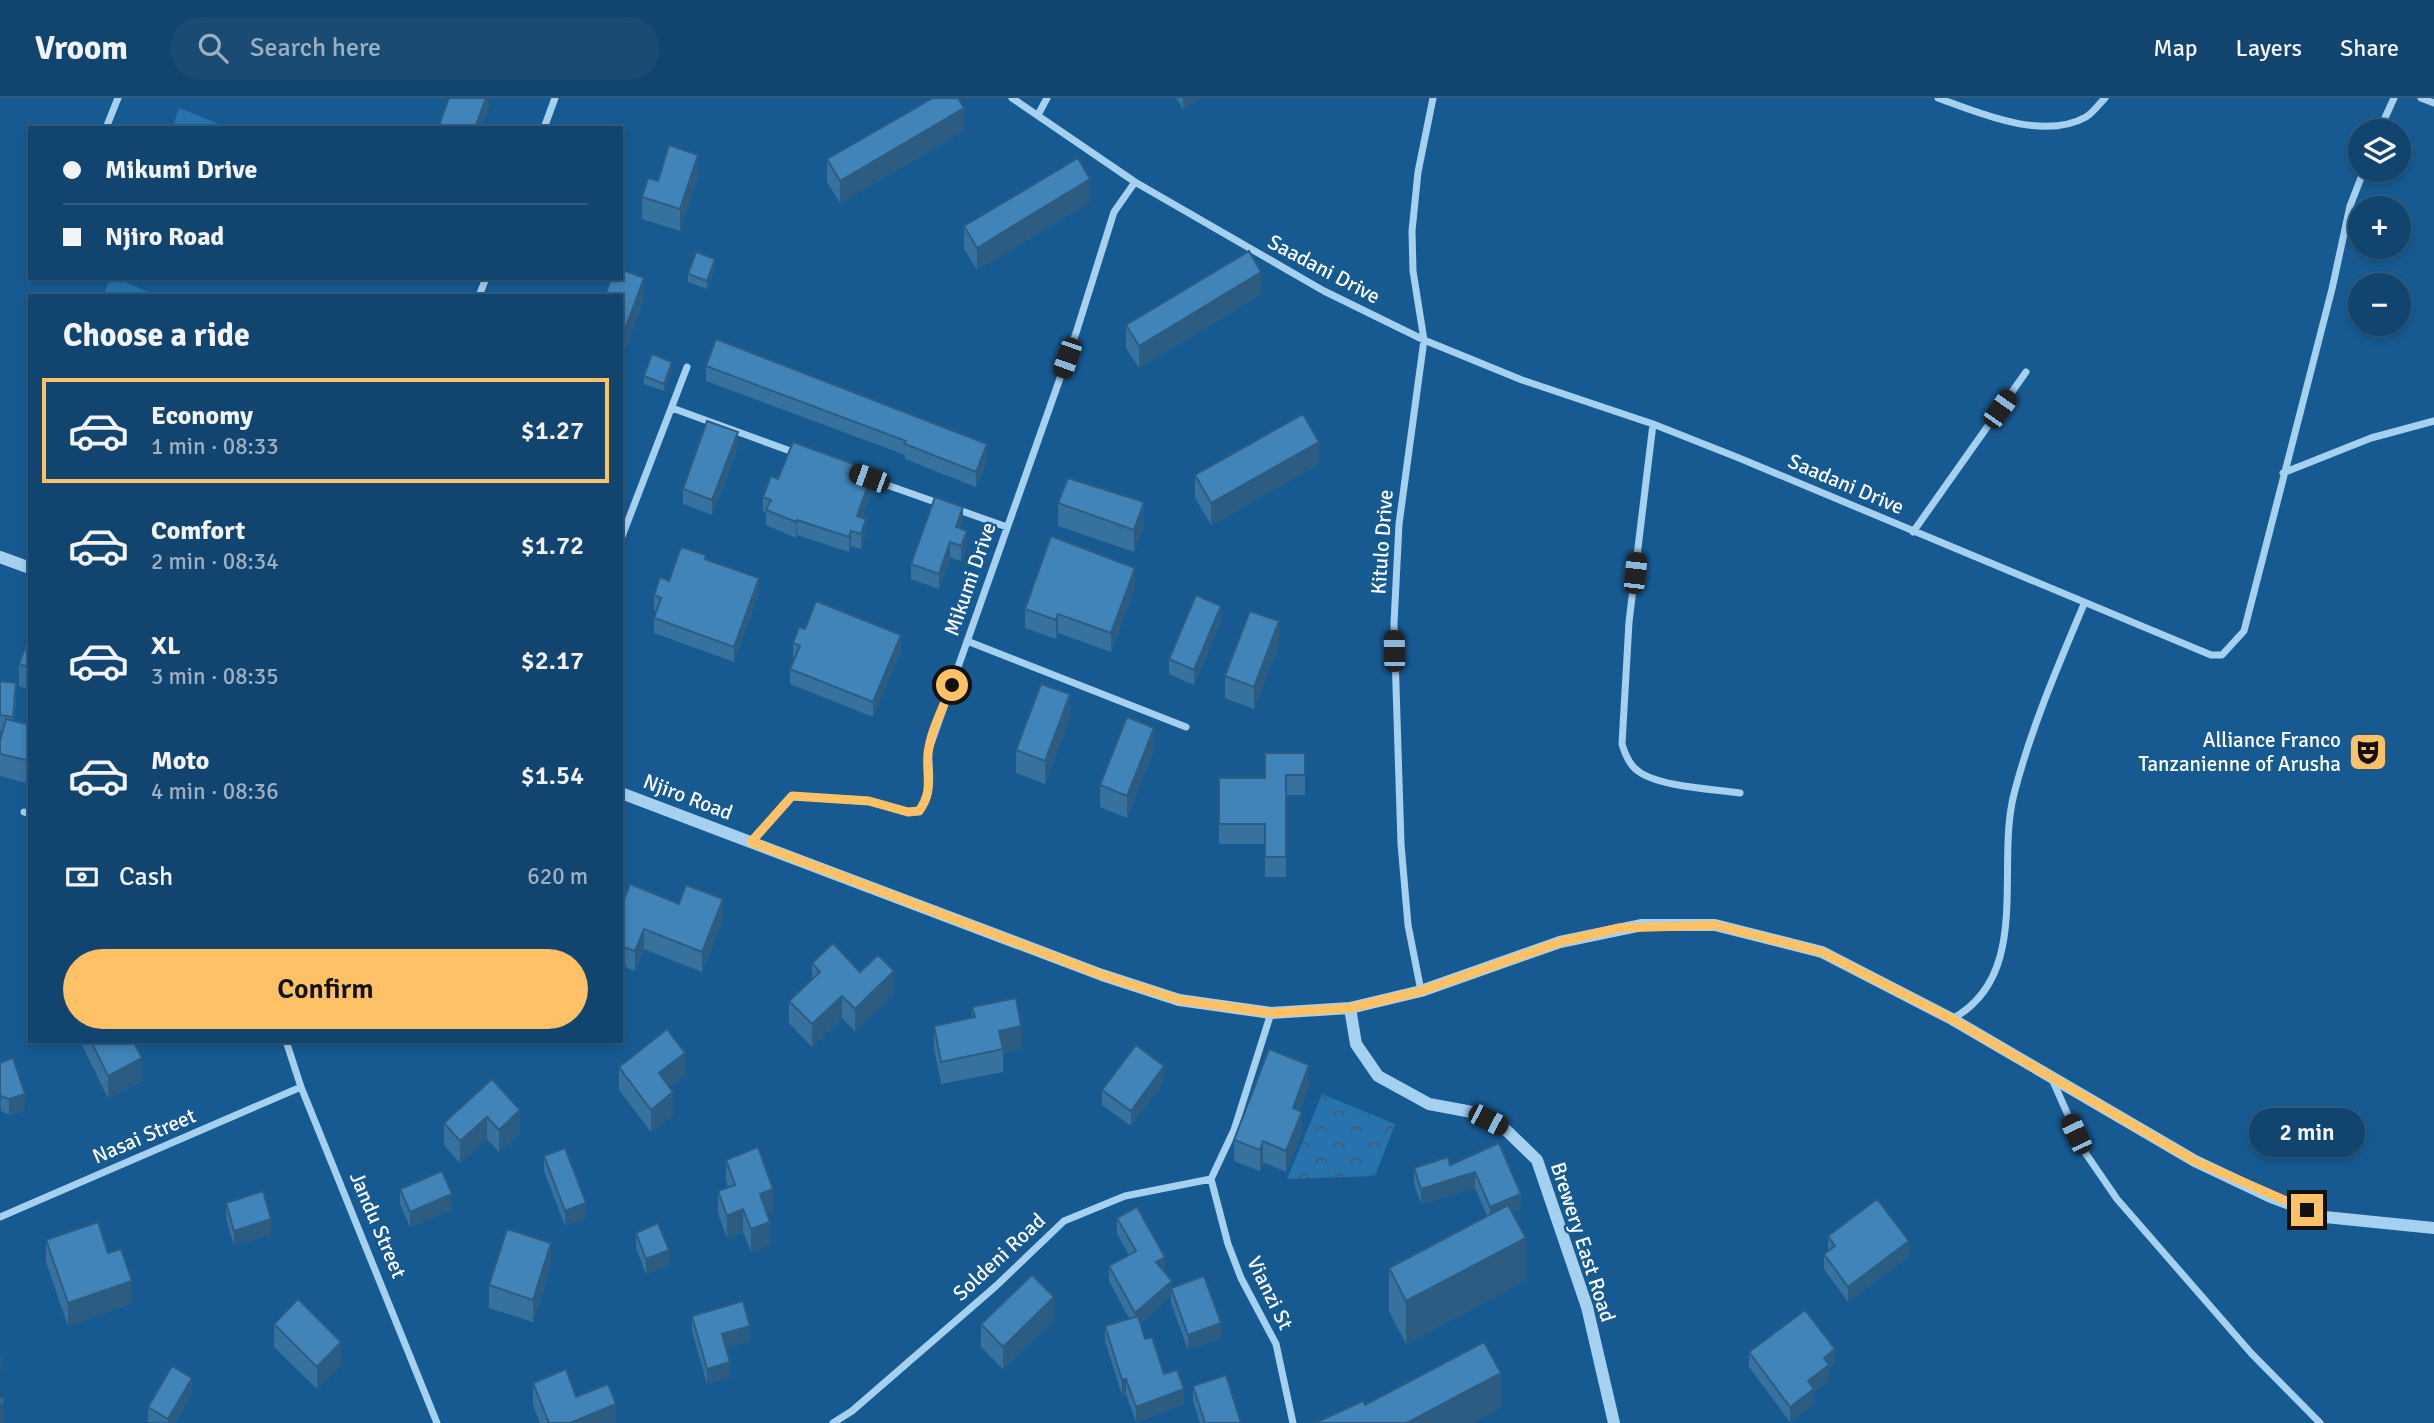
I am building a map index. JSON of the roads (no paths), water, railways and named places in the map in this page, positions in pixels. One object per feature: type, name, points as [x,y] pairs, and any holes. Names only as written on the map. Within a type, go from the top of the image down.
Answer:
[{"type":"street","points":[[107,126],[118,98]]},
{"type":"street","points":[[545,126],[555,98]]},
{"type":"street","name":"Saadani Drive","points":[[1012,98],[1039,113],[1135,183],[1324,291],[1424,340],[1522,380],[1653,424],[2084,604],[2222,656],[2244,631],[2332,289],[2350,206],[2359,182]]},
{"type":"street","points":[[1039,113],[1048,98]]},
{"type":"street","name":"Kitulo Drive","points":[[1421,991],[1408,925],[1401,844],[1394,623],[1399,524],[1424,340],[1413,271],[1412,231],[1418,172],[1433,98]]},
{"type":"street","points":[[1938,98],[1997,120],[2055,127],[2087,117],[2105,98]]},
{"type":"street","points":[[2384,119],[2394,98]]},
{"type":"street","points":[[2421,98],[2434,103]]},
{"type":"street","name":"Mikumi Drive","points":[[751,842],[792,796],[869,801],[908,812],[919,811],[926,802],[930,787],[928,752],[1076,333],[1114,212],[1135,183]]},
{"type":"street","points":[[623,534],[687,367]]},
{"type":"street","points":[[1913,531],[2026,372]]},
{"type":"street","points":[[672,408],[809,457]]},
{"type":"street","points":[[2283,474],[2371,438],[2434,421]]},
{"type":"street","points":[[1653,424],[1629,622],[1622,744],[1627,759],[1639,772],[1677,784],[1740,793]]},
{"type":"street","points":[[859,475],[1007,527]]},
{"type":"street","points":[[0,557],[28,567]]},
{"type":"street","points":[[1952,1019],[1980,1000],[1997,966],[2007,916],[2013,799],[2039,715],[2084,604]]},
{"type":"street","points":[[967,641],[1186,727]]},
{"type":"street","name":"Njiro Road","points":[[623,794],[1102,975],[1180,1000],[1271,1013],[1350,1008],[1421,991],[1560,942],[1595,934],[1642,925],[1715,925],[1822,952],[1952,1019],[2195,1161],[2272,1197],[2325,1217],[2392,1226],[2434,1228]]},
{"type":"street","name":"Brewery East Road","points":[[1350,1008],[1356,1044],[1378,1076],[1429,1104],[1472,1112],[1504,1128],[1537,1160],[1587,1307],[1614,1423]]},
{"type":"street","points":[[1211,1179],[1234,1130],[1271,1013]]},
{"type":"street","name":"Jandu Street","points":[[287,1043],[301,1087],[437,1423]]},
{"type":"street","points":[[2052,1079],[2084,1151],[2117,1199],[2251,1353],[2320,1423]]},
{"type":"street","name":"Nasai Street","points":[[0,1217],[301,1087]]},
{"type":"street","name":"Soldeni Road","points":[[833,1423],[852,1411],[996,1286],[1064,1221],[1125,1196],[1211,1179]]},
{"type":"street","name":"Vianzi St","points":[[1211,1179],[1232,1255],[1276,1344],[1293,1423]]},
{"type":"place","name":"Alliance Franco Tanzanienne of Arusha","points":[[2368,752]]}]
